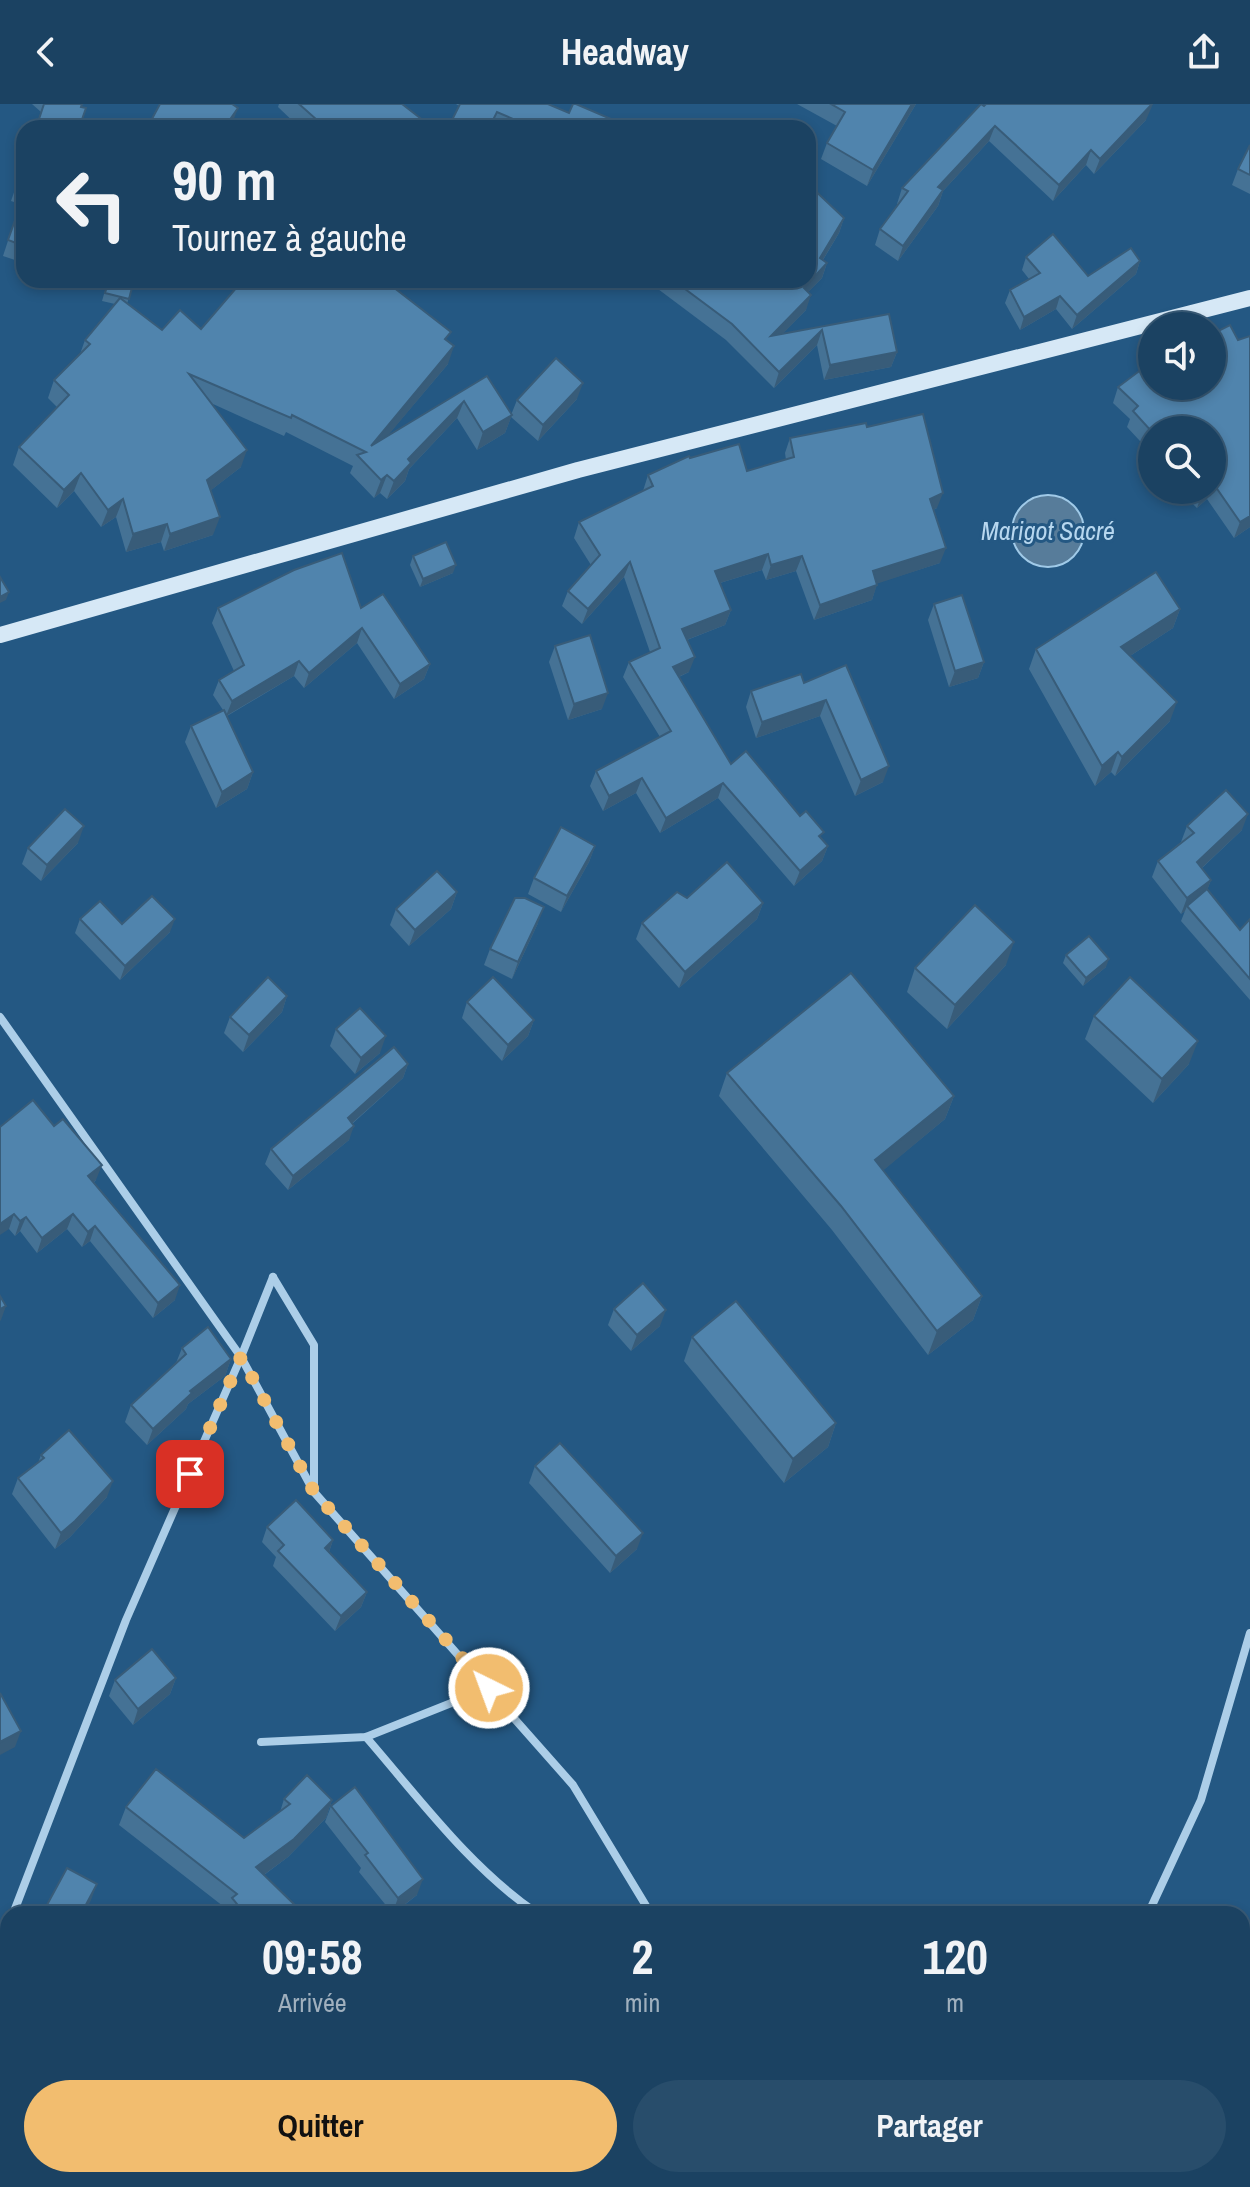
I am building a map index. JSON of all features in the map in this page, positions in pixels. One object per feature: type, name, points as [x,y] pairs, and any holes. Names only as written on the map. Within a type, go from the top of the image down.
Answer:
[{"type":"main road","points":[[0,635],[578,470],[1250,298]]},
{"type":"street","points":[[0,1017],[241,1357],[314,1492],[573,1785],[646,1906]]},
{"type":"street","points":[[16,1906],[126,1620],[273,1277],[314,1345],[314,1492]]},
{"type":"street","points":[[1152,1906],[1201,1800],[1250,1633]]},
{"type":"street","points":[[261,1742],[366,1737],[489,1688]]},
{"type":"street","points":[[366,1737],[482,1869],[526,1906]]},
{"type":"water","name":"Marigot Sacré","points":[[1048,495],[1068,501],[1078,511],[1084,531],[1078,551],[1068,561],[1048,567],[1028,561],[1018,551],[1012,531],[1018,511],[1028,501]]},
{"type":"building","points":[[44,104],[82,104],[81,107],[86,108],[82,120],[39,120]]},
{"type":"building","points":[[160,104],[232,104],[238,108],[230,120],[151,120]]},
{"type":"building","points":[[299,104],[402,104],[423,120],[314,120]]},
{"type":"building","points":[[460,104],[548,104],[569,113],[576,104],[613,120],[516,120],[497,112],[493,120],[452,120]]},
{"type":"building","points":[[831,104],[912,104],[873,170],[827,143],[845,112]]},
{"type":"building","points":[[981,104],[1152,104],[1100,159],[1091,150],[1059,185],[995,126],[938,187],[943,190],[903,246],[880,229],[908,191],[902,188]]},
{"type":"building","points":[[1250,145],[1250,175],[1238,169]]},
{"type":"building","points":[[816,192],[844,218],[820,258],[827,263],[816,275]]},
{"type":"building","points":[[16,218],[16,243],[8,240]]},
{"type":"building","points":[[1053,234],[1088,276],[1131,248],[1140,261],[1077,315],[1060,296],[1024,317],[1010,290],[1040,273],[1026,257]]},
{"type":"building","points":[[107,288],[132,288],[129,299],[105,293]]},
{"type":"building","points":[[236,288],[394,288],[451,332],[445,339],[454,346],[371,446],[487,376],[512,415],[483,432],[464,401],[408,459],[411,463],[394,481],[387,475],[381,480],[357,455],[366,452],[292,415],[291,418],[189,374],[247,450],[207,480],[220,517],[170,534],[167,524],[133,534],[123,499],[108,510],[81,473],[64,490],[19,447],[69,395],[54,380],[90,344],[85,340],[120,298],[162,330],[180,310],[201,329]]},
{"type":"building","points":[[684,288],[804,288],[811,295],[771,336],[889,314],[897,352],[830,365],[822,330],[779,372],[732,324]]},
{"type":"building","points":[[1230,325],[1238,340],[1250,336],[1250,516],[1240,522],[1226,502],[1226,416],[1138,417],[1133,411],[1138,406],[1118,387],[1138,372],[1138,400],[1226,400],[1226,327]]},
{"type":"building","points":[[556,358],[583,383],[543,425],[517,400]]},
{"type":"building","points":[[923,414],[943,493],[930,499],[946,548],[873,571],[877,585],[820,605],[802,556],[771,565],[768,554],[715,571],[731,610],[682,629],[695,657],[673,667],[731,764],[746,751],[800,816],[806,811],[824,832],[819,836],[828,846],[800,871],[723,783],[666,818],[642,778],[609,796],[596,771],[671,731],[629,662],[660,648],[630,562],[588,609],[568,591],[600,555],[579,522],[653,486],[648,475],[689,456],[739,444],[747,471],[794,457],[790,438],[866,423],[867,427]]},
{"type":"building","points":[[446,542],[456,565],[423,579],[413,556]]},
{"type":"building","points":[[342,553],[361,608],[383,594],[430,664],[400,684],[362,628],[309,673],[299,661],[232,701],[219,680],[244,665],[218,608],[294,570]]},
{"type":"building","points":[[1156,572],[1180,609],[1121,647],[1177,702],[1122,757],[1118,752],[1102,766],[1036,649]]},
{"type":"building","points":[[0,577],[9,592],[0,597]]},
{"type":"building","points":[[962,595],[984,662],[955,671],[934,604]]},
{"type":"building","points":[[590,635],[608,693],[574,704],[555,646]]},
{"type":"building","points":[[846,665],[889,766],[861,780],[826,700],[762,722],[751,691],[801,674],[804,683]]},
{"type":"building","points":[[224,710],[253,772],[222,792],[191,726]]},
{"type":"building","points":[[1226,790],[1248,814],[1197,862],[1211,880],[1187,898],[1158,861],[1194,833],[1187,826]]},
{"type":"building","points":[[65,809],[84,826],[47,865],[28,848]]},
{"type":"building","points":[[561,827],[595,846],[567,896],[534,878]]},
{"type":"building","points":[[727,862],[763,903],[685,972],[642,923],[677,892],[687,898]]},
{"type":"building","points":[[437,871],[457,892],[415,930],[396,909]]},
{"type":"building","points":[[1207,889],[1240,930],[1250,919],[1250,979],[1187,906]]},
{"type":"building","points":[[152,896],[175,919],[125,966],[80,919],[100,901],[122,924]]},
{"type":"building","points":[[515,898],[525,898],[544,907],[518,962],[490,949]]},
{"type":"building","points":[[975,905],[1014,942],[955,1005],[915,968]]},
{"type":"building","points":[[1089,936],[1109,959],[1086,978],[1066,955]]},
{"type":"building","points":[[851,973],[954,1096],[875,1160],[982,1296],[937,1331],[841,1206],[727,1073]]},
{"type":"building","points":[[268,977],[287,996],[249,1035],[230,1017]]},
{"type":"building","points":[[493,977],[534,1020],[508,1045],[467,1002]]},
{"type":"building","points":[[1130,977],[1198,1041],[1162,1079],[1094,1016]]},
{"type":"building","points":[[360,1008],[386,1036],[361,1058],[336,1029]]},
{"type":"building","points":[[394,1047],[408,1064],[348,1118],[354,1126],[293,1176],[271,1149]]},
{"type":"building","points":[[33,1100],[54,1126],[63,1119],[102,1165],[88,1176],[180,1285],[158,1303],[95,1226],[88,1232],[73,1214],[42,1238],[26,1217],[20,1221],[14,1214],[0,1224],[0,1127]]},
{"type":"building","points":[[643,1283],[666,1310],[637,1335],[614,1309]]},
{"type":"building","points":[[736,1301],[836,1423],[793,1459],[692,1337]]},
{"type":"building","points":[[208,1327],[231,1359],[190,1391],[192,1393],[153,1429],[131,1405],[186,1354],[182,1348]]},
{"type":"building","points":[[69,1430],[113,1481],[61,1533],[18,1478],[44,1458],[41,1455]]},
{"type":"building","points":[[560,1443],[643,1533],[616,1556],[535,1466]]},
{"type":"building","points":[[296,1500],[333,1540],[325,1548],[367,1592],[341,1616],[278,1551],[284,1545],[267,1527]]},
{"type":"building","points":[[152,1649],[176,1678],[138,1709],[115,1680]]},
{"type":"building","points":[[0,1693],[21,1731],[0,1742]]},
{"type":"building","points":[[156,1769],[244,1838],[290,1804],[284,1799],[307,1775],[332,1800],[294,1839],[256,1867],[296,1906],[235,1906],[232,1898],[237,1894],[126,1807]]},
{"type":"building","points":[[355,1787],[423,1879],[398,1898],[331,1806]]},
{"type":"building","points":[[67,1868],[97,1884],[85,1906],[46,1906]]},
{"type":"route","points":[[190,1474],[241,1357],[314,1492],[489,1688]]}]
